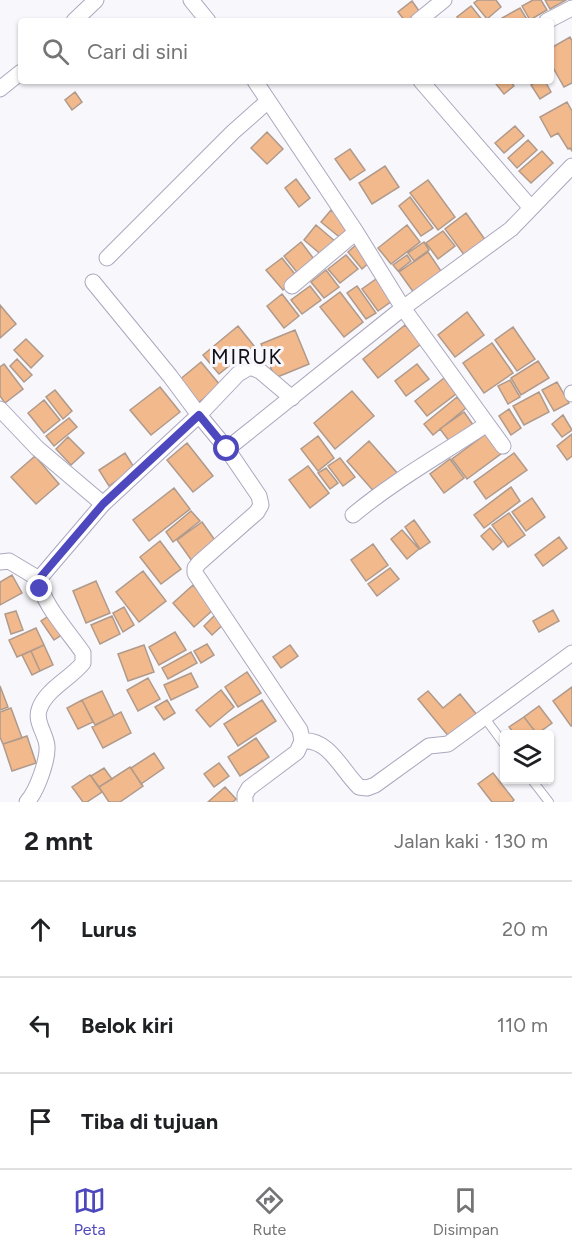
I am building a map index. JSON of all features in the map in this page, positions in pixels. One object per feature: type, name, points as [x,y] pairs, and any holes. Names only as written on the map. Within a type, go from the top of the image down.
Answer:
[{"type":"street","points":[[77,18],[96,0]]},
{"type":"street","points":[[192,0],[206,18]]},
{"type":"street","points":[[422,18],[444,0]]},
{"type":"street","points":[[553,18],[572,8]]},
{"type":"street","points":[[0,89],[18,74]]},
{"type":"street","points":[[257,84],[356,232],[403,308],[503,446]]},
{"type":"street","points":[[424,84],[531,208]]},
{"type":"street","points":[[107,258],[233,132],[268,101]]},
{"type":"street","points":[[227,449],[403,308],[511,229],[572,166]]},
{"type":"street","points":[[292,286],[356,232]]},
{"type":"street","points":[[93,282],[227,449],[259,496],[261,505],[257,512],[195,568],[195,573],[300,730],[302,741],[297,752],[249,788],[244,795],[245,802]]},
{"type":"street","points":[[27,802],[38,783],[47,746],[39,721],[39,711],[45,698],[83,663],[83,653],[47,602],[40,589],[39,579],[103,504],[199,415],[238,374],[250,367],[260,371],[292,398]]},
{"type":"street","points":[[0,409],[37,448],[103,504]]},
{"type":"street","points":[[353,515],[390,486],[488,424]]},
{"type":"street","points":[[0,562],[9,561],[39,579]]},
{"type":"street","points":[[302,741],[310,740],[320,744],[358,787],[367,788],[375,785],[429,746],[448,744],[572,653]]},
{"type":"lane","points":[[484,717],[500,739]]},
{"type":"lane","points":[[535,784],[549,802]]},
{"type":"building","points":[[478,0],[496,0],[501,7],[486,18],[474,3]]},
{"type":"building","points":[[533,0],[541,0],[547,10],[533,18],[529,18],[522,6]]},
{"type":"building","points":[[545,0],[566,0],[550,9]]},
{"type":"building","points":[[412,1],[422,15],[418,18],[403,18],[398,12]]},
{"type":"building","points":[[471,6],[481,18],[458,18]]},
{"type":"building","points":[[520,8],[526,18],[502,18]]},
{"type":"building","points":[[570,37],[572,41],[572,83],[564,87],[554,69],[554,46]]},
{"type":"building","points":[[496,84],[512,84],[514,86],[504,94]]},
{"type":"building","points":[[547,84],[551,92],[540,99],[531,85]]},
{"type":"building","points":[[75,92],[82,102],[72,110],[65,100]]},
{"type":"building","points":[[567,102],[572,111],[572,151],[568,149],[558,133],[551,137],[540,117]]},
{"type":"building","points":[[515,126],[524,136],[504,153],[495,143]]},
{"type":"building","points":[[267,132],[283,149],[267,164],[251,148]]},
{"type":"building","points":[[528,140],[537,150],[517,168],[508,158]]},
{"type":"building","points":[[350,149],[365,170],[350,180],[335,159]]},
{"type":"building","points":[[542,151],[553,163],[531,183],[519,171]]},
{"type":"building","points":[[385,166],[399,187],[372,204],[359,183]]},
{"type":"building","points":[[296,179],[310,198],[299,207],[285,188]]},
{"type":"building","points":[[428,180],[455,217],[438,230],[410,193]]},
{"type":"building","points":[[410,197],[433,228],[421,236],[399,206]]},
{"type":"building","points":[[331,210],[352,229],[343,240],[321,222]]},
{"type":"building","points":[[466,213],[489,245],[468,260],[445,229]]},
{"type":"building","points":[[316,225],[336,242],[324,257],[304,240]]},
{"type":"building","points":[[407,225],[420,242],[391,264],[378,248]]},
{"type":"building","points":[[443,231],[455,246],[438,259],[426,243]]},
{"type":"building","points":[[301,242],[317,263],[300,276],[284,256]]},
{"type":"building","points":[[424,242],[429,250],[414,261],[408,253]]},
{"type":"building","points":[[358,243],[372,260],[362,269],[348,252]]},
{"type":"building","points":[[428,252],[443,274],[414,293],[399,272]]},
{"type":"building","points":[[346,255],[358,269],[340,283],[328,269]]},
{"type":"building","points":[[407,255],[411,261],[398,271],[393,265]]},
{"type":"building","points":[[282,258],[298,278],[283,290],[266,270]]},
{"type":"building","points":[[326,270],[339,287],[324,298],[311,282]]},
{"type":"building","points":[[376,279],[392,301],[378,311],[362,289]]},
{"type":"building","points":[[310,286],[321,300],[302,314],[291,300]]},
{"type":"building","points":[[357,286],[376,313],[366,319],[347,293]]},
{"type":"building","points":[[340,292],[363,322],[344,337],[320,307]]},
{"type":"building","points":[[282,294],[299,316],[284,328],[267,306]]},
{"type":"building","points":[[0,305],[16,324],[0,338]]},
{"type":"building","points":[[467,312],[484,335],[455,357],[438,335]]},
{"type":"building","points":[[405,325],[421,344],[378,378],[363,359]]},
{"type":"building","points":[[238,326],[254,346],[219,374],[203,355]]},
{"type":"building","points":[[513,327],[535,359],[517,371],[495,340]]},
{"type":"building","points":[[295,330],[309,364],[275,378],[261,344]]},
{"type":"building","points":[[26,339],[43,356],[31,368],[14,350]]},
{"type":"building","points":[[492,343],[513,373],[484,393],[463,363]]},
{"type":"building","points":[[17,359],[32,375],[24,382],[10,366]]},
{"type":"building","points":[[538,361],[549,378],[521,395],[511,378]]},
{"type":"building","points":[[201,362],[220,385],[197,404],[178,381]]},
{"type":"building","points":[[4,364],[23,389],[5,403],[0,396],[0,367]]},
{"type":"building","points":[[417,364],[429,379],[406,396],[395,381]]},
{"type":"building","points":[[444,378],[456,394],[427,416],[415,401]]},
{"type":"building","points":[[510,380],[520,397],[508,404],[498,386]]},
{"type":"building","points":[[557,382],[569,403],[554,411],[542,390]]},
{"type":"building","points":[[160,387],[180,412],[151,435],[130,410]]},
{"type":"building","points":[[55,390],[72,411],[63,419],[46,397]]},
{"type":"building","points":[[352,391],[374,416],[335,449],[314,423]]},
{"type":"building","points":[[539,392],[549,412],[524,425],[513,406]]},
{"type":"building","points":[[457,397],[466,408],[433,435],[424,424]]},
{"type":"building","points":[[44,400],[60,420],[44,433],[28,413]]},
{"type":"building","points":[[509,409],[521,428],[511,435],[499,416]]},
{"type":"building","points":[[464,412],[476,429],[453,446],[440,429]]},
{"type":"building","points":[[563,415],[572,430],[562,437],[552,424]]},
{"type":"building","points":[[69,418],[77,427],[54,446],[46,436]]},
{"type":"building","points":[[487,433],[502,453],[467,479],[452,459]]},
{"type":"building","points":[[572,434],[572,456],[567,460],[557,446]]},
{"type":"building","points":[[318,436],[334,458],[318,471],[301,449]]},
{"type":"building","points":[[68,437],[84,453],[71,465],[56,449]]},
{"type":"building","points":[[369,441],[399,475],[377,495],[347,461]]},
{"type":"building","points":[[187,443],[213,476],[193,492],[167,460]]},
{"type":"building","points":[[125,453],[135,469],[109,486],[99,470]]},
{"type":"building","points":[[514,453],[527,470],[486,499],[474,482]]},
{"type":"building","points":[[35,456],[59,484],[36,504],[11,477]]},
{"type":"building","points":[[340,458],[355,477],[343,486],[328,466]]},
{"type":"building","points":[[450,459],[464,478],[444,493],[430,474]]},
{"type":"building","points":[[308,466],[329,493],[310,508],[289,480]]},
{"type":"building","points":[[326,468],[338,483],[330,489],[318,473]]},
{"type":"building","points":[[511,487],[520,501],[484,528],[474,515]]},
{"type":"building","points":[[174,488],[190,509],[149,541],[133,520]]},
{"type":"building","points":[[532,498],[545,517],[526,531],[512,512]]},
{"type":"building","points":[[191,511],[200,521],[173,542],[166,532]]},
{"type":"building","points":[[509,513],[525,535],[508,547],[492,525]]},
{"type":"building","points":[[414,520],[430,542],[420,549],[405,527]]},
{"type":"building","points":[[202,522],[217,543],[192,561],[177,540]]},
{"type":"building","points":[[490,528],[502,542],[493,550],[481,536]]},
{"type":"building","points":[[402,530],[419,549],[407,559],[391,539]]},
{"type":"building","points":[[559,537],[567,548],[543,566],[535,555]]},
{"type":"building","points":[[160,541],[181,569],[161,584],[140,557]]},
{"type":"building","points":[[373,544],[388,565],[366,581],[351,560]]},
{"type":"building","points":[[390,568],[399,579],[377,596],[368,584]]},
{"type":"building","points":[[143,571],[166,601],[139,622],[116,592]]},
{"type":"building","points":[[12,575],[22,593],[0,605],[0,582]]},
{"type":"building","points":[[96,581],[110,613],[86,623],[73,591]]},
{"type":"building","points":[[193,585],[214,609],[194,627],[173,603]]},
{"type":"building","points":[[124,607],[134,625],[123,632],[113,613]]},
{"type":"building","points":[[553,610],[559,621],[539,632],[533,621]]},
{"type":"building","points":[[16,611],[23,630],[11,634],[5,614]]},
{"type":"building","points":[[53,613],[66,632],[54,640],[41,621]]},
{"type":"building","points":[[217,613],[226,622],[212,635],[204,626]]},
{"type":"building","points":[[112,616],[120,634],[100,644],[91,625]]},
{"type":"building","points":[[36,628],[44,645],[17,657],[9,640]]},
{"type":"building","points":[[175,632],[186,650],[159,665],[149,647]]},
{"type":"building","points":[[207,644],[214,655],[201,663],[194,651]]},
{"type":"building","points":[[44,645],[53,665],[40,671],[31,651]]},
{"type":"building","points":[[144,645],[154,672],[128,681],[118,654]]},
{"type":"building","points":[[290,645],[298,656],[281,668],[273,657]]},
{"type":"building","points":[[31,651],[40,671],[32,675],[22,655]]},
{"type":"building","points":[[191,652],[197,663],[168,679],[162,668]]},
{"type":"building","points":[[247,672],[261,693],[238,707],[225,687]]},
{"type":"building","points":[[191,673],[198,687],[171,700],[164,685]]},
{"type":"building","points":[[148,678],[160,699],[138,711],[127,690]]},
{"type":"building","points":[[0,686],[8,707],[0,710]]},
{"type":"building","points":[[572,687],[572,726],[571,726],[553,701]]},
{"type":"building","points":[[221,690],[234,707],[210,727],[196,710]]},
{"type":"building","points":[[102,691],[114,716],[95,725],[82,700]]},
{"type":"building","points":[[428,691],[443,708],[460,694],[477,715],[450,738],[418,699]]},
{"type":"building","points":[[82,700],[93,722],[78,729],[67,708]]},
{"type":"building","points":[[167,700],[175,713],[164,720],[155,707]]},
{"type":"building","points":[[262,700],[276,721],[238,746],[224,724]]},
{"type":"building","points":[[539,706],[552,723],[542,730],[534,730],[524,717]]},
{"type":"building","points":[[11,708],[22,738],[3,744],[0,737],[0,712]]},
{"type":"building","points":[[121,712],[131,733],[103,748],[92,727]]},
{"type":"building","points":[[524,717],[534,730],[512,730],[509,727]]},
{"type":"building","points":[[27,736],[36,763],[12,771],[3,744]]},
{"type":"building","points":[[256,738],[269,757],[240,776],[228,757]]},
{"type":"building","points":[[154,753],[164,768],[141,784],[131,768]]},
{"type":"building","points":[[219,763],[229,776],[214,787],[204,774]]},
{"type":"building","points":[[130,767],[143,786],[120,802],[109,802],[99,787]]},
{"type":"building","points":[[104,768],[112,779],[99,787],[91,776]]},
{"type":"building","points":[[493,773],[514,800],[512,802],[492,802],[478,784]]},
{"type":"building","points":[[90,775],[102,792],[87,802],[83,802],[72,787]]},
{"type":"building","points":[[225,787],[236,799],[233,802],[208,802]]},
{"type":"district","name":"MIRUK","points":[[247,356]]},
{"type":"route","points":[[40,589],[39,579],[103,504],[199,415],[227,449]]}]
